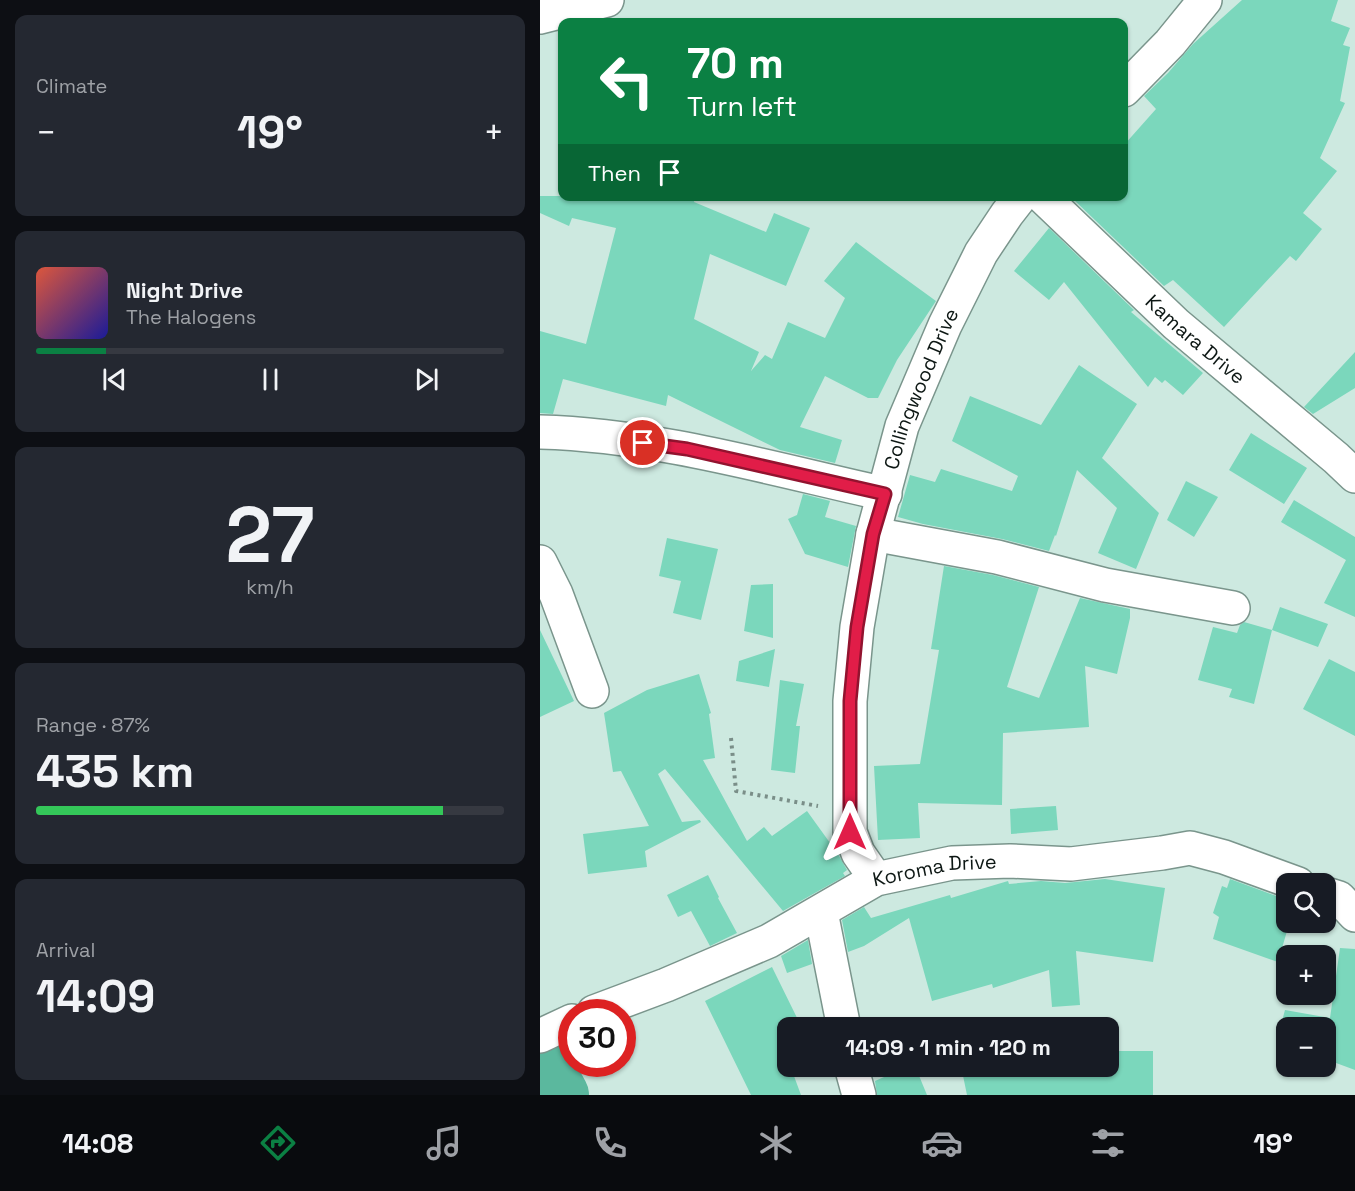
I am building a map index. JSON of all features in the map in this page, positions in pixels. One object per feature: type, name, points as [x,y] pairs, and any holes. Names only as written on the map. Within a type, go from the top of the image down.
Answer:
[{"type":"street","points":[[540,17],[608,0]]},
{"type":"street","points":[[1128,86],[1170,43],[1205,0]]},
{"type":"street","name":"Collingwood Drive","points":[[876,879],[858,853],[850,832],[850,701],[857,627],[873,534],[902,426],[945,325],[981,253],[1017,201]]},
{"type":"street","name":"Kamara Drive","points":[[1047,201],[1176,324],[1355,476]]},
{"type":"street","points":[[540,432],[577,433],[687,449],[885,494]]},
{"type":"street","points":[[873,534],[997,557],[1105,585],[1233,608]]},
{"type":"street","points":[[540,562],[556,594],[592,691]]},
{"type":"street","name":"Koroma Drive","points":[[629,999],[769,941],[876,879],[952,863],[1010,861],[1071,864],[1190,848],[1224,857],[1276,876]]},
{"type":"street","points":[[1336,897],[1355,915]]},
{"type":"street","points":[[821,912],[842,1017]]},
{"type":"street","points":[[854,1077],[859,1095]]},
{"type":"path","points":[[731,738],[736,791],[850,812]]},
{"type":"green space","points":[[552,1059],[558,1070],[558,1077],[562,1077],[572,1095],[554,1095],[540,1066]]},
{"type":"building","points":[[1242,0],[1338,0],[1331,21],[1350,28],[1343,45],[1350,47],[1340,101],[1345,103],[1320,158],[1337,171],[1303,213],[1322,229],[1296,261],[1290,256],[1224,327],[1173,280],[1164,286],[1075,201],[1128,201],[1128,140],[1156,109],[1144,96],[1193,44]]},
{"type":"building","points":[[540,196],[558,196],[558,201],[694,201],[766,232],[774,213],[810,228],[786,286],[710,254],[694,319],[759,352],[751,371],[765,355],[772,359],[788,322],[825,338],[845,298],[824,281],[856,242],[936,301],[897,360],[878,398],[868,398],[825,376],[800,427],[842,440],[835,463],[780,450],[668,395],[666,406],[563,379],[553,414],[540,413],[540,331],[586,344],[616,228],[572,218],[569,226],[540,213]]},
{"type":"building","points":[[1049,228],[1134,310],[1131,312],[1203,373],[1183,395],[1165,380],[1162,383],[1155,377],[1148,387],[1064,282],[1049,300],[1014,271]]},
{"type":"building","points":[[1355,352],[1355,388],[1313,414],[1304,407]]},
{"type":"building","points":[[1079,365],[1137,404],[1102,458],[1159,513],[1136,569],[1098,553],[1117,508],[1077,470],[1049,551],[898,517],[910,475],[935,482],[941,469],[1012,491],[1018,476],[952,441],[970,396],[1041,425]]},
{"type":"building","points":[[1251,433],[1307,468],[1284,504],[1229,470]]},
{"type":"building","points":[[1186,481],[1218,497],[1194,537],[1167,520]]},
{"type":"building","points":[[803,494],[830,501],[825,517],[856,526],[848,567],[805,554],[788,519],[797,515]]},
{"type":"building","points":[[1294,500],[1355,537],[1355,617],[1324,603],[1346,560],[1281,522]]},
{"type":"building","points":[[667,538],[718,549],[701,620],[673,613],[681,581],[659,576]]},
{"type":"building","points":[[944,566],[1039,587],[1007,687],[1039,698],[1080,598],[1130,609],[1117,674],[1085,666],[1089,727],[1003,733],[1002,805],[918,803],[920,838],[878,840],[874,766],[920,764],[939,650],[931,649]]},
{"type":"building","points":[[773,584],[773,638],[744,631],[751,585]]},
{"type":"building","points":[[1280,607],[1328,624],[1318,647],[1272,630]]},
{"type":"building","points":[[1244,622],[1272,630],[1254,704],[1229,697],[1232,689],[1198,680],[1213,627],[1237,633]]},
{"type":"building","points":[[540,630],[574,701],[540,717]]},
{"type":"building","points":[[775,649],[769,687],[736,681],[739,661]]},
{"type":"building","points":[[1329,659],[1355,672],[1355,736],[1303,709]]},
{"type":"building","points":[[699,674],[711,713],[709,714],[715,758],[703,760],[747,841],[764,827],[772,836],[807,811],[847,870],[843,873],[845,876],[783,911],[665,769],[658,774],[682,822],[700,820],[701,822],[645,851],[647,867],[588,874],[583,834],[649,826],[621,771],[613,772],[604,713],[647,690]]},
{"type":"building","points":[[780,680],[804,684],[796,726],[800,726],[795,773],[771,770]]},
{"type":"building","points":[[1056,806],[1058,830],[1011,834],[1010,809]]},
{"type":"building","points":[[708,875],[737,933],[710,946],[691,911],[678,917],[667,895]]},
{"type":"building","points":[[1105,879],[1165,888],[1153,962],[1076,951],[1080,1005],[1052,1007],[1049,970],[993,988],[992,984],[932,1001],[909,918],[864,946],[848,952],[842,920],[864,907],[871,918],[1008,881],[1009,884],[1041,881],[1065,883]]},
{"type":"building","points":[[1230,879],[1276,896],[1276,933],[1286,933],[1283,945],[1276,945],[1276,961],[1213,939],[1219,917],[1213,913],[1222,886],[1227,888]]},
{"type":"building","points":[[808,940],[812,964],[787,973],[781,956]]},
{"type":"building","points":[[1340,948],[1355,949],[1355,1070],[1336,1063],[1336,1017],[1330,1017],[1332,1005],[1336,1005],[1336,976]]},
{"type":"building","points":[[772,967],[797,1017],[777,1017],[777,1077],[794,1077],[801,1095],[751,1095],[705,1001]]},
{"type":"building","points":[[1285,1010],[1324,1017],[1283,1017]]},
{"type":"building","points":[[1119,1051],[1153,1051],[1153,1095],[967,1095],[963,1077],[1119,1077]]},
{"type":"building","points":[[884,1077],[920,1077],[927,1095],[877,1095],[875,1081]]},
{"type":"waterway","points":[[540,1050],[561,1095]]},
{"type":"route","points":[[643,443],[687,449],[885,494],[873,534],[857,627],[850,701],[850,832]]}]
